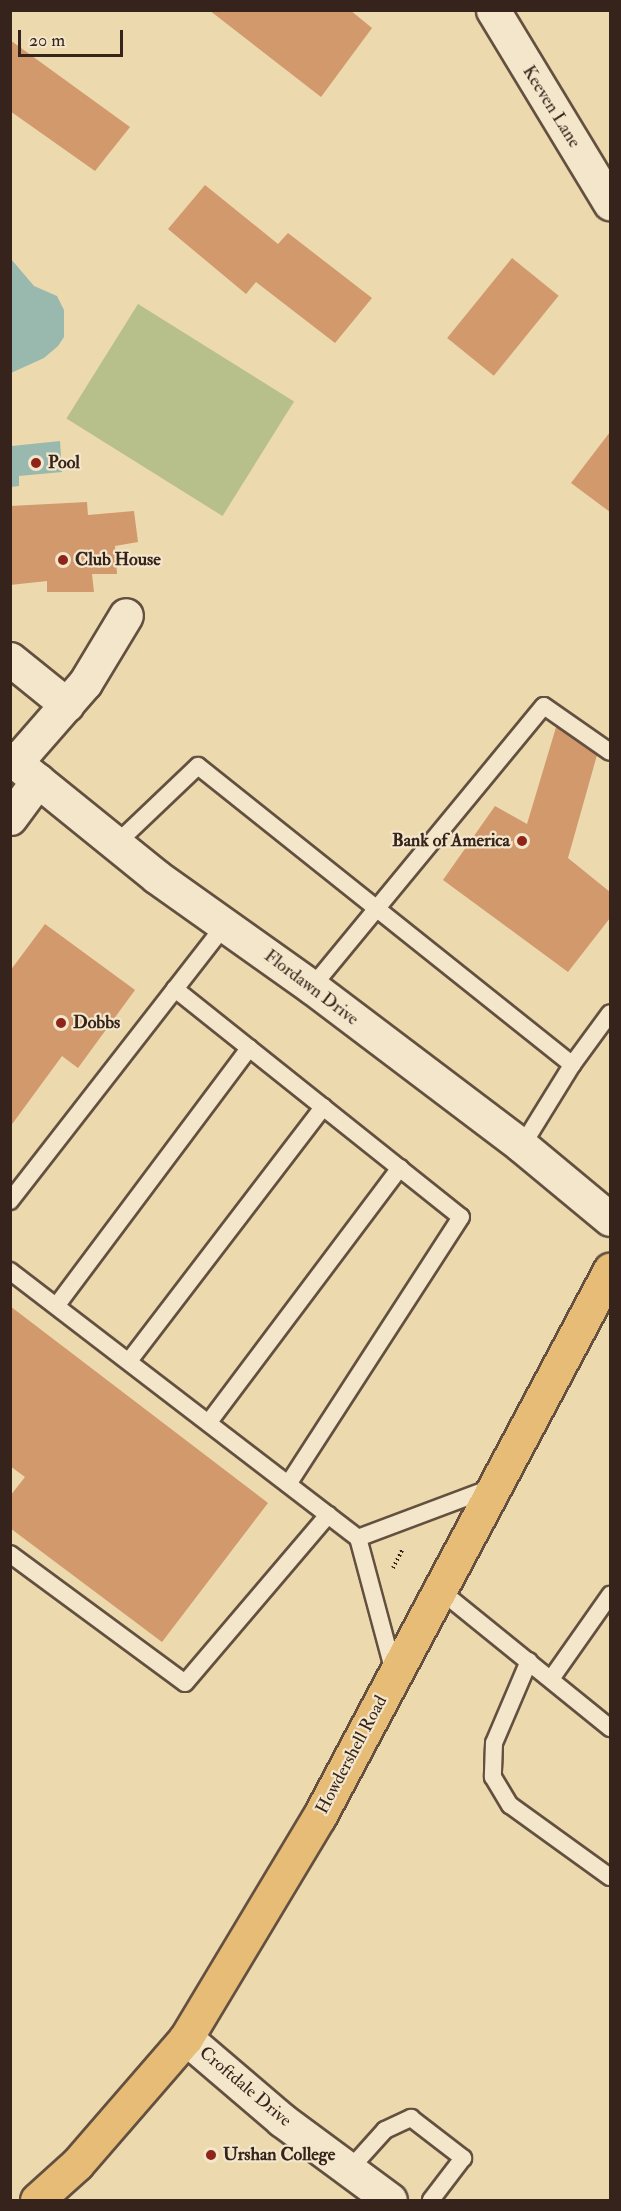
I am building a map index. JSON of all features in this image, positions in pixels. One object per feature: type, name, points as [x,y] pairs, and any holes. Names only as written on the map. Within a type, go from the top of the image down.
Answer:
[{"type":"main road","name":"Howdershell Road","points":[[37,2200],[77,2164],[186,2038],[319,1817],[610,1270]]},
{"type":"street","name":"Keeven Lane","points":[[493,10],[610,203]]},
{"type":"street","points":[[10,818],[21,767],[110,648],[126,615]]},
{"type":"street","points":[[10,659],[68,705]]},
{"type":"street","name":"Flordawn Drive","points":[[21,767],[116,844],[312,987],[522,1146],[610,1219]]},
{"type":"street","name":"Croftdale Drive","points":[[186,2038],[282,2120],[390,2200]]},
{"type":"lane","points":[[312,987],[544,706],[610,752]]},
{"type":"lane","points":[[116,844],[198,766],[572,1065]]},
{"type":"lane","points":[[10,1201],[225,925]]},
{"type":"lane","points":[[176,989],[461,1216],[288,1484]]},
{"type":"lane","points":[[522,1146],[572,1065],[610,1012]]},
{"type":"lane","points":[[57,1305],[249,1048]]},
{"type":"lane","points":[[129,1361],[323,1107]]},
{"type":"lane","points":[[209,1422],[400,1168]]},
{"type":"lane","points":[[10,1271],[358,1538],[395,1675]]},
{"type":"lane","points":[[358,1538],[497,1485]]},
{"type":"lane","points":[[10,1554],[185,1683],[328,1515]]},
{"type":"lane","points":[[441,1591],[610,1728]]},
{"type":"lane","points":[[551,1679],[610,1595]]},
{"type":"lane","points":[[529,1661],[494,1743],[493,1778],[510,1805],[610,1877]]},
{"type":"lane","points":[[349,2169],[385,2130],[411,2118],[463,2158],[431,2200]]},
{"type":"path","points":[[392,1570],[405,1543]]},
{"type":"green space","points":[[138,304],[294,402],[223,516],[66,418]]},
{"type":"water","points":[[11,259],[34,286],[57,296],[64,310],[64,337],[58,346],[44,358],[11,373]]},
{"type":"water","name":"Pool","points":[[60,441],[62,472],[19,476],[19,486],[11,487],[12,446]]},
{"type":"building","points":[[209,10],[350,10],[372,28],[321,97]]},
{"type":"building","points":[[10,40],[130,127],[95,171],[10,111]]},
{"type":"building","points":[[205,185],[278,244],[288,233],[372,298],[335,343],[256,282],[246,294],[168,229]]},
{"type":"building","points":[[512,258],[559,296],[494,376],[447,338]]},
{"type":"building","points":[[610,432],[610,512],[571,483]]},
{"type":"building","name":"Club House","points":[[87,502],[88,515],[134,511],[138,542],[115,546],[117,574],[92,574],[94,592],[47,592],[47,581],[10,585],[10,506]]},
{"type":"building","name":"Bank of America","points":[[557,724],[599,748],[568,858],[610,892],[610,918],[568,972],[443,880],[495,806],[527,824]]},
{"type":"building","name":"Dobbs","points":[[45,924],[135,990],[78,1068],[62,1056],[10,1127],[10,971]]},
{"type":"building","points":[[10,1306],[268,1503],[162,1642],[10,1528],[10,1496],[25,1477],[10,1466]]},
{"type":"place","name":"Pool","points":[[36,463]]},
{"type":"place","name":"Club House","points":[[63,560]]},
{"type":"place","name":"Bank of America","points":[[522,841]]},
{"type":"place","name":"Dobbs","points":[[61,1023]]},
{"type":"place","name":"Urshan College","points":[[211,2155]]}]
